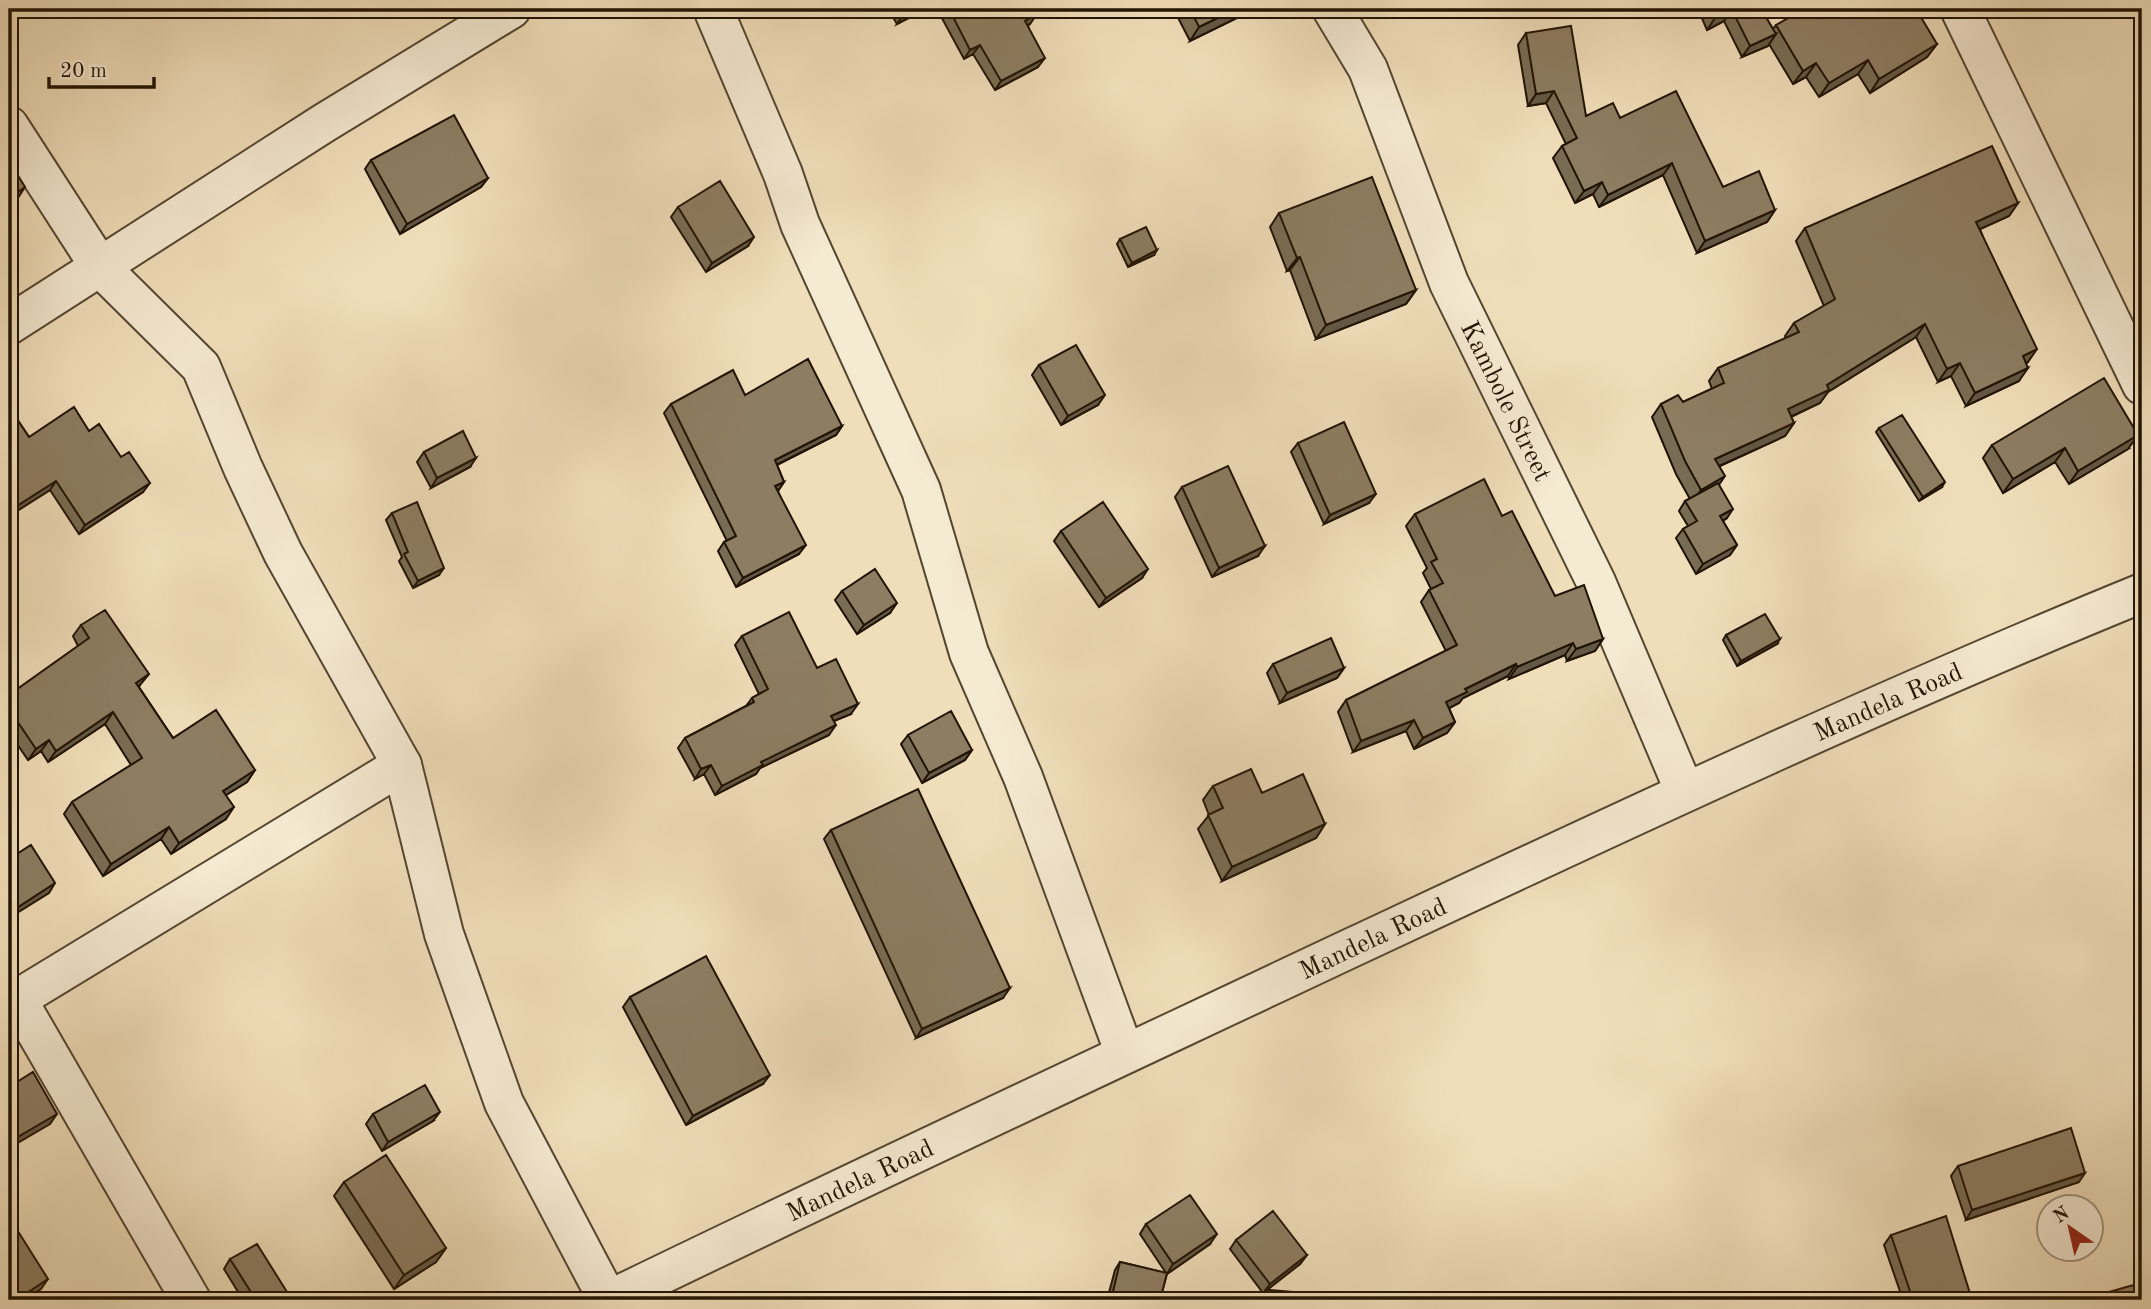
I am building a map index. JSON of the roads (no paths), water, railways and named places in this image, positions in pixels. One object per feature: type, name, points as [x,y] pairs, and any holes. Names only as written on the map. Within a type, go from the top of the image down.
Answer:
[{"type":"street","points":[[9,325],[324,123],[511,9]]},
{"type":"street","points":[[713,9],[783,174],[800,224],[921,490],[969,653],[1023,777],[1125,1054]]},
{"type":"street","name":"Kambole Street","points":[[1332,9],[1368,69],[1449,283],[1596,582],[1685,792]]},
{"type":"street","points":[[1960,9],[2142,385]]},
{"type":"street","points":[[9,126],[100,267],[201,367],[243,468],[283,553],[402,765],[444,934],[504,1103],[609,1300]]},
{"type":"street","name":"Mandela Road","points":[[609,1300],[1125,1054],[1685,792],[1957,668],[2142,593]]},
{"type":"street","points":[[191,1300],[13,1001],[402,765]]}]
